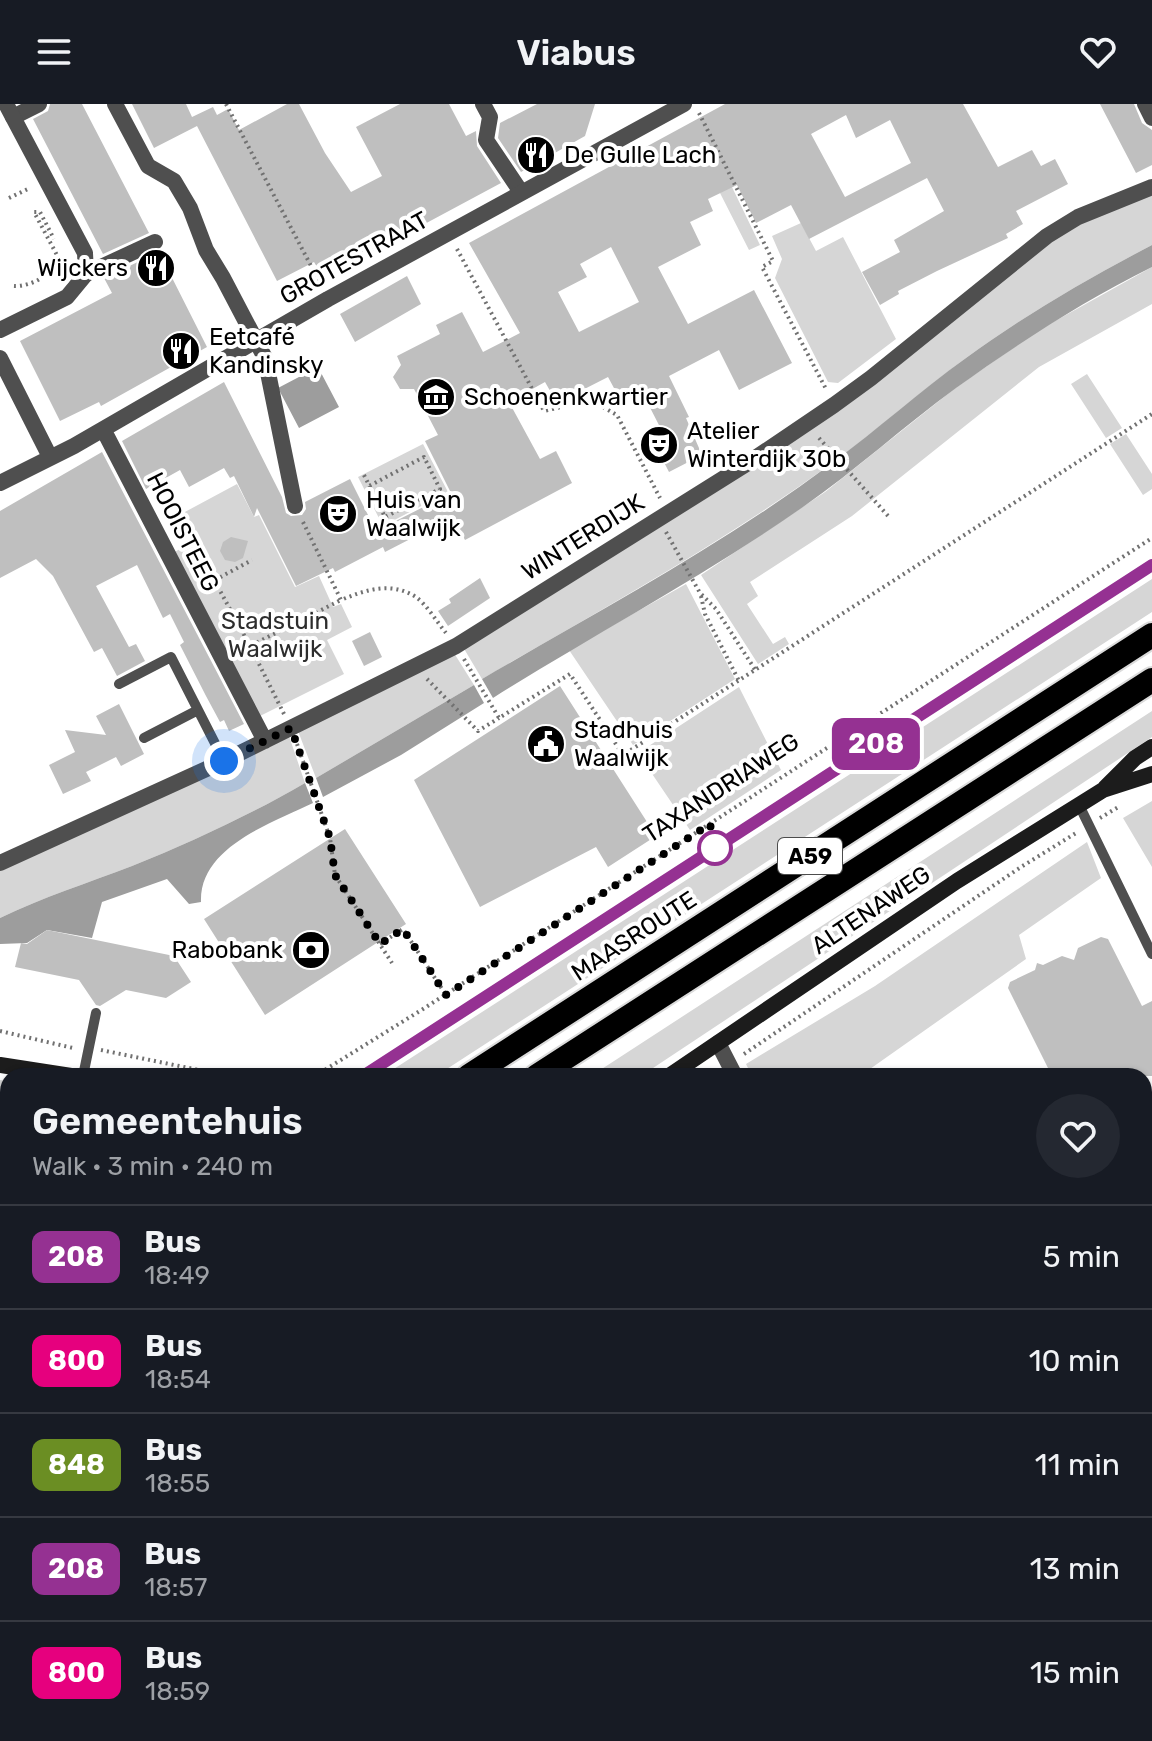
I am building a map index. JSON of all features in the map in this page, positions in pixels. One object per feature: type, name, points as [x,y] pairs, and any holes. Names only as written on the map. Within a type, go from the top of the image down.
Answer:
[{"type":"highway","name":"MAASROUTE","points":[[481,1068],[1152,635]]},
{"type":"highway","name":"A59","points":[[549,1068],[1152,680]]},
{"type":"main road","name":"TAXANDRIAWEG","points":[[375,1068],[1152,565]]},
{"type":"main road","name":"ALTENAWEG","points":[[681,1068],[957,881],[1103,790],[1135,758],[1152,747]]},
{"type":"main road","name":"ALTENAWEG","points":[[1103,790],[1152,774]]},
{"type":"street","points":[[39,104],[9,111],[85,253],[86,269]]},
{"type":"street","points":[[115,104],[148,166],[174,181],[190,208],[206,250],[265,358],[295,506]]},
{"type":"street","points":[[483,104],[490,117],[486,140],[521,192]]},
{"type":"street","name":"GROTESTRAAT","points":[[0,483],[103,429],[611,138],[684,104]]},
{"type":"street","points":[[1145,104],[1152,118]]},
{"type":"street","name":"WINTERDIJK","points":[[0,863],[224,761],[456,646],[665,519],[834,405],[1047,236],[1078,217],[1152,187]]},
{"type":"street","points":[[0,330],[67,297],[86,269],[155,242]]},
{"type":"street","points":[[0,358],[50,457]]},
{"type":"street","name":"HOOISTEEG","points":[[103,429],[265,741]]},
{"type":"street","points":[[718,1043],[731,1068]]},
{"type":"lane","points":[[119,684],[171,657],[224,761]]},
{"type":"lane","points":[[144,738],[198,710]]},
{"type":"lane","points":[[1079,805],[1152,954]]},
{"type":"lane","points":[[85,1068],[96,1013]]},
{"type":"path","points":[[226,104],[328,299]]},
{"type":"path","points":[[694,104],[773,261],[762,267],[834,405]]},
{"type":"path","points":[[9,198],[24,191]]},
{"type":"path","points":[[14,286],[31,282],[53,271],[57,265],[58,257],[34,212],[40,212],[68,264],[86,269]]},
{"type":"path","points":[[448,233],[544,411],[591,400],[617,415],[700,593],[705,614],[739,681]]},
{"type":"path","points":[[415,667],[478,731],[570,674],[623,755],[1152,414]]},
{"type":"path","points":[[826,446],[889,517]]},
{"type":"path","points":[[364,475],[369,486],[385,517],[440,489],[424,457],[369,486]]},
{"type":"path","points":[[295,506],[341,600]]},
{"type":"path","name":"TAXANDRIAWEG","points":[[328,1068],[446,995],[1152,538]]},
{"type":"path","points":[[166,552],[192,539],[215,580],[291,728],[330,838],[335,875],[392,963]]},
{"type":"path","points":[[215,580],[252,560]]},
{"type":"path","points":[[250,646],[369,588],[382,588],[417,598],[456,646]]},
{"type":"path","points":[[700,593],[716,609],[756,671]]},
{"type":"path","points":[[477,680],[499,718]]},
{"type":"path","name":"ALTENAWEG","points":[[735,1068],[1021,867],[1126,802]]},
{"type":"path","points":[[380,944],[403,929],[446,995]]},
{"type":"path","points":[[0,1031],[88,1052],[100,1050],[189,1068]]},
{"type":"green space","points":[[731,185],[760,245],[749,250],[720,193]]},
{"type":"green space","points":[[1152,194],[1152,245],[1057,298],[988,342],[849,450],[747,521],[660,576],[482,679],[463,647],[701,499],[1079,223]]},
{"type":"green space","points":[[801,223],[816,251],[843,237],[896,339],[838,383],[828,382],[775,278],[782,259],[772,236]]},
{"type":"green space","points":[[1152,267],[1152,304],[1039,367],[852,516],[750,582],[758,596],[747,604],[773,644],[785,637],[789,644],[758,664],[701,575],[825,492],[954,389],[1039,330]]},
{"type":"green space","points":[[1087,374],[1122,428],[1106,438],[1071,384]]},
{"type":"green space","points":[[1126,434],[1152,474],[1152,489],[1143,495],[1110,444]]},
{"type":"green space","points":[[423,444],[448,492],[383,526],[358,477]]},
{"type":"green space","name":"Stadstuin Waalwijk","points":[[237,484],[254,517],[259,515],[295,587],[319,576],[333,607],[341,604],[352,627],[327,640],[344,674],[258,717],[173,553],[197,539],[183,513]]},
{"type":"green space","points":[[1152,579],[1152,612],[448,1068],[395,1068]]},
{"type":"green space","points":[[686,584],[735,679],[633,745],[569,650]]},
{"type":"green space","points":[[454,653],[474,685],[316,778],[298,731]]},
{"type":"green space","points":[[739,687],[781,770],[690,830],[638,753]]},
{"type":"green space","points":[[1152,711],[1152,737],[653,1068],[603,1068]]},
{"type":"green space","points":[[289,736],[305,783],[177,847],[0,918],[0,869]]},
{"type":"green space","points":[[1152,801],[1152,867],[1123,818]]},
{"type":"green space","points":[[1087,842],[1101,878],[1019,935],[1026,959],[871,1068],[748,1068],[746,1064],[875,986]]},
{"type":"shaded area","points":[[1152,245],[1152,267],[1076,308],[1004,355],[803,507],[727,557],[493,698],[482,679],[748,522],[832,463],[988,342],[1057,298]]},
{"type":"shaded area","points":[[318,367],[339,407],[299,428],[278,388]]},
{"type":"shaded area","points":[[474,685],[484,703],[401,755],[323,797],[316,778]]},
{"type":"shaded area","points":[[305,783],[313,803],[241,839],[225,852],[212,866],[204,883],[201,902],[189,904],[167,879],[102,902],[92,938],[47,930],[27,943],[0,944],[0,918],[177,847]]},
{"type":"building","points":[[50,104],[82,104],[149,233],[103,254],[33,119],[48,111]]},
{"type":"building","points":[[132,104],[186,104],[192,117],[213,107],[217,115],[228,109],[239,130],[287,104],[299,104],[325,153],[351,192],[382,176],[356,127],[400,104],[449,104],[466,136],[476,131],[477,146],[501,183],[337,271],[332,265],[320,272],[314,262],[277,281],[197,126],[154,148]]},
{"type":"building","points":[[537,104],[595,104],[585,136],[521,172],[498,138],[500,123]]},
{"type":"building","points":[[725,104],[963,104],[998,167],[1032,150],[1041,166],[1055,159],[1068,184],[1016,211],[1023,224],[1006,234],[1008,238],[898,291],[899,294],[880,305],[862,272],[900,252],[894,240],[944,211],[927,178],[809,239],[791,205],[756,223],[737,185],[708,199],[713,211],[690,222],[701,245],[658,267],[688,324],[754,290],[792,363],[739,390],[719,350],[669,376],[689,417],[686,418],[702,455],[669,472],[651,437],[662,431],[641,390],[621,401],[608,377],[557,403],[545,382],[509,402],[540,459],[556,451],[572,483],[465,540],[453,517],[385,552],[383,547],[335,572],[333,568],[296,586],[257,508],[254,517],[234,476],[230,478],[224,468],[189,487],[180,470],[146,489],[122,441],[224,382],[282,497],[286,513],[291,516],[302,515],[306,509],[305,502],[350,479],[376,531],[451,493],[425,441],[438,435],[414,389],[400,389],[393,377],[401,365],[397,356],[440,334],[436,325],[462,312],[483,352],[520,333],[469,243]],"holes":[[[846,115],[856,138],[890,120],[911,163],[845,197],[811,134]],[[611,247],[639,302],[579,332],[558,292],[587,277],[580,264]]]},
{"type":"building","points":[[1100,104],[1134,104],[1142,123],[1152,130],[1152,165],[1136,173]]},
{"type":"building","points":[[159,252],[207,347],[101,406],[99,402],[60,421],[20,341],[112,293],[104,278]]},
{"type":"building","points":[[407,276],[421,304],[355,342],[340,314]]},
{"type":"building","points":[[102,452],[244,724],[229,731],[224,720],[220,722],[180,645],[184,642],[170,614],[163,618],[137,565],[96,586],[129,647],[136,644],[145,661],[117,676],[102,648],[94,652],[53,576],[36,559],[0,578],[0,511]]},
{"type":"building","points":[[231,537],[248,541],[243,558],[235,562],[225,560],[220,551],[223,542]]},
{"type":"building","points":[[480,578],[490,598],[448,626],[438,611],[451,603],[449,599]]},
{"type":"building","points":[[370,632],[382,657],[364,666],[352,641]]},
{"type":"building","points":[[560,686],[656,836],[608,867],[596,847],[480,907],[414,780]]},
{"type":"building","points":[[119,704],[144,754],[121,766],[116,757],[86,772],[91,781],[63,794],[49,765],[75,752],[65,730],[106,735],[96,716]]},
{"type":"building","points":[[345,829],[406,924],[265,1015],[204,919]]},
{"type":"building","points":[[47,930],[174,956],[191,982],[166,998],[126,990],[100,1006],[96,1005],[79,980],[15,967],[21,943],[27,944]]},
{"type":"building","points":[[1101,937],[1108,939],[1142,1006],[1152,1001],[1152,1068],[1048,1068],[1008,988],[1010,982],[1035,970],[1037,963],[1043,965],[1062,956],[1074,960],[1078,948]]},
{"type":"bus line","name":"208","points":[[375,1068],[1152,565]]},
{"type":"place","name":"De Gulle Lach","points":[[536,155]]},
{"type":"place","name":"Wijckers","points":[[156,268]]},
{"type":"place","name":"Eetcafé Kandinsky","points":[[181,351]]},
{"type":"place","name":"Schoenenkwartier","points":[[436,397]]},
{"type":"place","name":"Atelier Winterdijk 30b","points":[[659,445]]},
{"type":"place","name":"Huis van Waalwijk","points":[[338,514]]},
{"type":"place","name":"Stadhuis Waalwijk","points":[[546,744]]},
{"type":"place","name":"Rabobank","points":[[311,950]]},
{"type":"route","points":[[224,761],[291,728],[330,838],[335,875],[380,944],[403,929],[446,995],[710,824],[715,848]]}]
